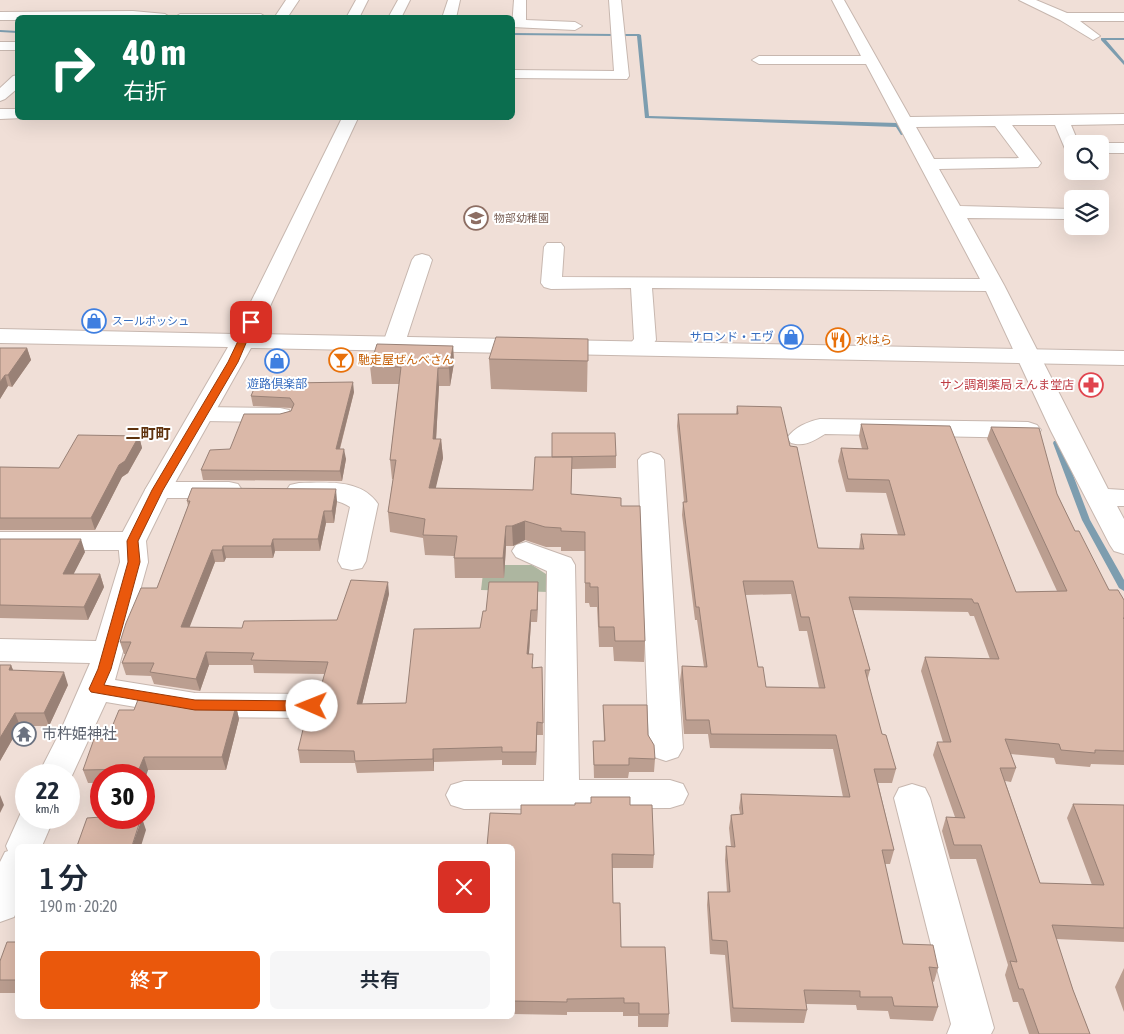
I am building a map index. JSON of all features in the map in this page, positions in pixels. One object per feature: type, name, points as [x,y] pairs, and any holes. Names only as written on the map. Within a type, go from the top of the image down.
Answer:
[{"type":"street","points":[[66,15],[85,0]]},
{"type":"street","points":[[282,15],[293,0]]},
{"type":"street","points":[[354,15],[362,0]]},
{"type":"street","points":[[396,15],[404,0]]},
{"type":"street","points":[[449,15],[454,0]]},
{"type":"street","points":[[520,0],[516,23],[575,26]]},
{"type":"street","points":[[515,74],[622,76],[615,0]]},
{"type":"street","points":[[838,0],[905,122],[952,212],[986,285],[1028,358],[1064,431],[1111,498],[1124,545]]},
{"type":"street","points":[[1025,0],[1065,17],[1093,36]]},
{"type":"street","points":[[0,15],[12,4]]},
{"type":"street","points":[[0,15],[133,15],[144,5]]},
{"type":"street","points":[[209,15],[218,5]]},
{"type":"street","points":[[1065,17],[1124,17]]},
{"type":"street","points":[[0,46],[15,46]]},
{"type":"street","points":[[759,60],[871,60]]},
{"type":"street","points":[[0,96],[15,82]]},
{"type":"street","points":[[0,114],[15,114]]},
{"type":"street","points":[[905,122],[1124,119]]},
{"type":"street","points":[[60,764],[96,689],[109,652],[133,552],[158,490],[233,362],[242,339],[349,120]]},
{"type":"street","points":[[1061,120],[1067,135]]},
{"type":"street","points":[[927,164],[1032,163],[1000,121]]},
{"type":"street","points":[[1109,148],[1124,148]]},
{"type":"street","points":[[952,212],[1064,213]]},
{"type":"street","points":[[554,246],[551,283],[986,285]]},
{"type":"street","points":[[394,343],[422,260]]},
{"type":"street","points":[[637,350],[645,340],[641,282]]},
{"type":"street","points":[[0,336],[242,339],[1028,358],[1124,358]]},
{"type":"street","points":[[202,414],[282,415]]},
{"type":"street","points":[[800,438],[820,426],[1064,431]]},
{"type":"street","points":[[651,460],[666,748]]},
{"type":"street","points":[[158,490],[344,491],[364,504],[352,561]]},
{"type":"street","points":[[0,540],[133,552]]},
{"type":"street","points":[[526,551],[548,562],[561,565],[562,794]]},
{"type":"street","points":[[0,650],[109,652]]},
{"type":"street","points":[[96,689],[195,705],[312,706]]},
{"type":"street","points":[[464,795],[670,794]]},
{"type":"street","points":[[912,798],[973,1028],[968,1034]]},
{"type":"street","points":[[25,844],[31,829]]},
{"type":"street","points":[[0,905],[15,869]]},
{"type":"green space","points":[[484,565],[532,565],[546,574],[548,592],[481,590]]},
{"type":"building","points":[[496,337],[588,339],[588,361],[489,359]]},
{"type":"building","points":[[377,344],[453,346],[449,368],[438,368],[433,439],[441,439],[429,488],[533,490],[535,457],[572,457],[571,494],[621,498],[621,506],[640,506],[645,641],[615,641],[614,627],[599,627],[598,587],[590,587],[590,583],[585,583],[585,532],[561,531],[561,528],[545,527],[525,521],[512,526],[506,526],[503,558],[454,558],[457,536],[423,535],[425,519],[388,512],[396,460],[390,460],[401,367],[370,366]]},
{"type":"building","points":[[0,348],[27,348],[8,375],[5,375],[0,382]]},
{"type":"building","points":[[258,379],[290,379],[289,383],[353,382],[336,449],[344,449],[340,471],[201,470],[210,450],[230,449],[244,414],[280,414],[291,411],[294,404],[290,398],[251,396]]},
{"type":"building","points":[[737,406],[781,407],[790,446],[797,447],[818,548],[864,549],[861,534],[905,535],[889,480],[848,479],[841,448],[868,449],[861,424],[950,426],[1016,592],[1067,591],[991,427],[1039,428],[1057,494],[1075,531],[1079,531],[1109,590],[1118,590],[1124,600],[1124,751],[1095,750],[1095,753],[1061,750],[1059,744],[1005,739],[1016,768],[1000,768],[1040,883],[1104,885],[1073,804],[1124,805],[1124,928],[1052,925],[1073,990],[1090,1034],[1039,1034],[1023,989],[1019,989],[1010,961],[1017,962],[981,845],[954,845],[946,817],[965,818],[937,742],[951,742],[925,657],[999,659],[978,603],[974,603],[972,599],[849,597],[870,670],[865,670],[882,734],[886,735],[896,769],[874,769],[894,850],[882,850],[903,944],[933,945],[938,968],[929,967],[938,1007],[894,1006],[892,997],[860,997],[860,991],[804,990],[807,1010],[733,1008],[727,941],[712,940],[708,892],[730,892],[726,846],[735,847],[731,815],[743,814],[741,794],[850,797],[836,735],[711,734],[709,720],[686,720],[682,666],[707,667],[699,607],[696,607],[683,502],[687,502],[678,414],[738,414]],"holes":[[[743,581],[793,581],[801,617],[809,617],[825,688],[766,687],[763,667],[758,667]]]},
{"type":"building","points":[[552,433],[615,433],[616,456],[552,457]]},
{"type":"building","points":[[78,435],[139,436],[125,461],[119,465],[91,518],[0,518],[0,467],[59,468]]},
{"type":"building","points":[[192,488],[336,489],[332,511],[324,511],[318,539],[273,539],[271,546],[223,546],[222,550],[212,550],[181,627],[242,628],[244,621],[337,620],[351,580],[388,582],[357,704],[406,703],[414,629],[480,628],[483,611],[486,611],[489,582],[538,582],[537,610],[531,610],[527,654],[533,654],[532,668],[542,667],[543,723],[537,722],[536,752],[502,752],[502,747],[433,749],[433,759],[355,761],[354,751],[298,750],[308,709],[315,709],[316,706],[322,704],[328,694],[322,683],[328,662],[251,660],[254,653],[206,652],[196,679],[150,672],[154,663],[122,663],[131,642],[120,642],[126,623],[141,588],[157,588],[190,501],[187,501]]},
{"type":"building","points":[[0,539],[81,539],[63,574],[100,574],[84,607],[0,605]]},
{"type":"building","points":[[0,665],[11,665],[9,670],[64,672],[44,713],[15,713],[0,738]]},
{"type":"building","points":[[139,697],[187,705],[236,706],[222,757],[144,757],[141,764],[90,764],[90,770],[83,770],[94,739],[107,739],[119,710],[134,710]]},
{"type":"building","points":[[603,705],[647,705],[648,735],[654,745],[655,759],[629,758],[629,765],[594,765],[593,741],[605,741]]},
{"type":"building","points":[[591,797],[630,797],[630,805],[652,805],[654,855],[612,854],[613,903],[620,903],[621,947],[665,947],[669,1014],[639,1014],[639,1003],[624,1003],[624,998],[567,999],[567,1002],[515,1001],[515,844],[487,844],[490,813],[521,814],[521,805],[575,805],[575,803],[591,803]]},
{"type":"building","points":[[87,818],[90,818],[90,829],[137,829],[133,844],[78,844]]},
{"type":"building","points":[[7,942],[15,942],[15,980],[0,980],[0,961]]},
{"type":"waterway","points":[[0,31],[15,32]]},
{"type":"waterway","points":[[515,34],[615,35]]},
{"type":"waterway","points":[[623,35],[639,35],[647,117],[898,125],[903,134]]},
{"type":"waterway","points":[[1124,39],[1103,39],[1124,64]]},
{"type":"waterway","points":[[1057,443],[1086,520],[1124,588]]},
{"type":"place","name":"物部幼稚園","points":[[476,218]]},
{"type":"place","name":"スールポッシュ","points":[[94,321]]},
{"type":"place","name":"サロンド・エヴ","points":[[791,337]]},
{"type":"place","name":"水はら","points":[[838,340]]},
{"type":"place","name":"馳走屋ぜんべさん","points":[[341,360]]},
{"type":"place","name":"遊路倶楽部","points":[[277,361]]},
{"type":"place","name":"サン調剤薬局 えんま堂店","points":[[1091,385]]},
{"type":"place","name":"市杵姫神社","points":[[24,734]]},
{"type":"district","name":"二町町","points":[[148,434]]},
{"type":"route","points":[[251,322],[233,362],[180,451],[132,541],[134,562],[104,669],[96,689],[195,705],[312,706]]}]
